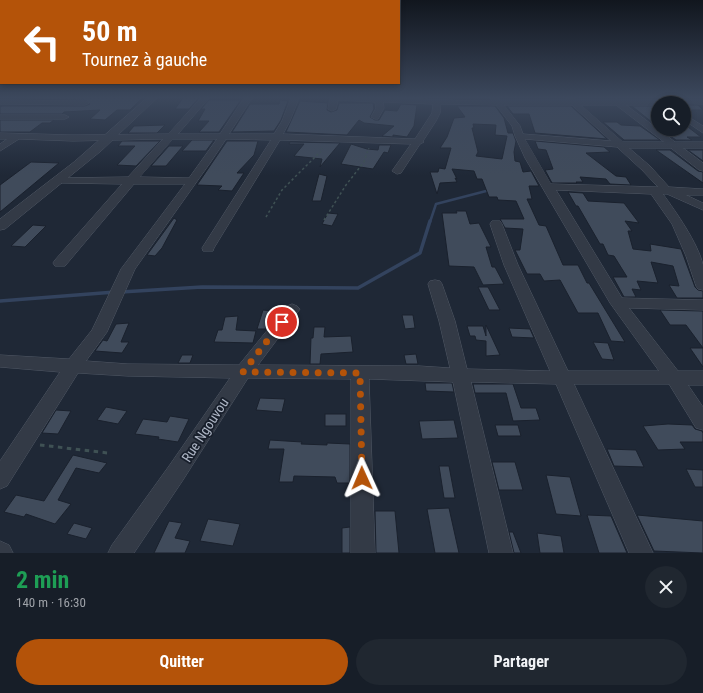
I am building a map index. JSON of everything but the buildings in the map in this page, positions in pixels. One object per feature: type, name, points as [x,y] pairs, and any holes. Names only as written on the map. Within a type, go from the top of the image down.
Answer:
[{"type":"street","points":[[39,136],[56,124]]},
{"type":"street","points":[[0,226],[61,180],[124,124]]},
{"type":"street","points":[[60,263],[94,222],[181,124]]},
{"type":"street","points":[[0,479],[73,366],[99,332],[128,269],[192,181],[231,124]]},
{"type":"street","points":[[208,248],[284,124]]},
{"type":"street","points":[[397,171],[419,142],[430,124]]},
{"type":"street","points":[[514,124],[530,158],[617,303],[703,422]]},
{"type":"street","points":[[598,124],[668,191],[703,207]]},
{"type":"street","points":[[645,124],[703,168]]},
{"type":"street","points":[[695,124],[703,130]]},
{"type":"street","points":[[0,136],[80,138],[111,136],[327,137],[419,142]]},
{"type":"street","points":[[0,148],[18,136]]},
{"type":"street","points":[[519,136],[620,144],[673,146],[703,145]]},
{"type":"street","points":[[61,180],[192,181]]},
{"type":"street","points":[[548,187],[703,192]]},
{"type":"street","points":[[655,191],[678,224],[693,256],[703,286]]},
{"type":"street","points":[[496,224],[511,265],[641,553]]},
{"type":"street","points":[[435,284],[447,321],[501,553]]},
{"type":"street","points":[[617,303],[703,305]]},
{"type":"street","name":"Rue Ngouvou","points":[[120,553],[176,473],[243,372],[292,309]]},
{"type":"street","points":[[0,361],[128,370],[419,373],[459,376],[617,379],[703,378]]},
{"type":"street","points":[[360,373],[363,553]]},
{"type":"path","points":[[266,217],[282,190],[320,153],[327,137]]},
{"type":"path","points":[[324,220],[346,185],[364,162],[372,139]]},
{"type":"path","points":[[23,443],[108,453]]},
{"type":"waterway","points":[[430,222],[436,204],[490,190]]},
{"type":"waterway","points":[[121,292],[202,287],[358,288],[420,253],[430,221]]},
{"type":"waterway","points":[[0,301],[115,292]]},
{"type":"route","points":[[282,322],[243,372],[360,373],[362,478]]}]
